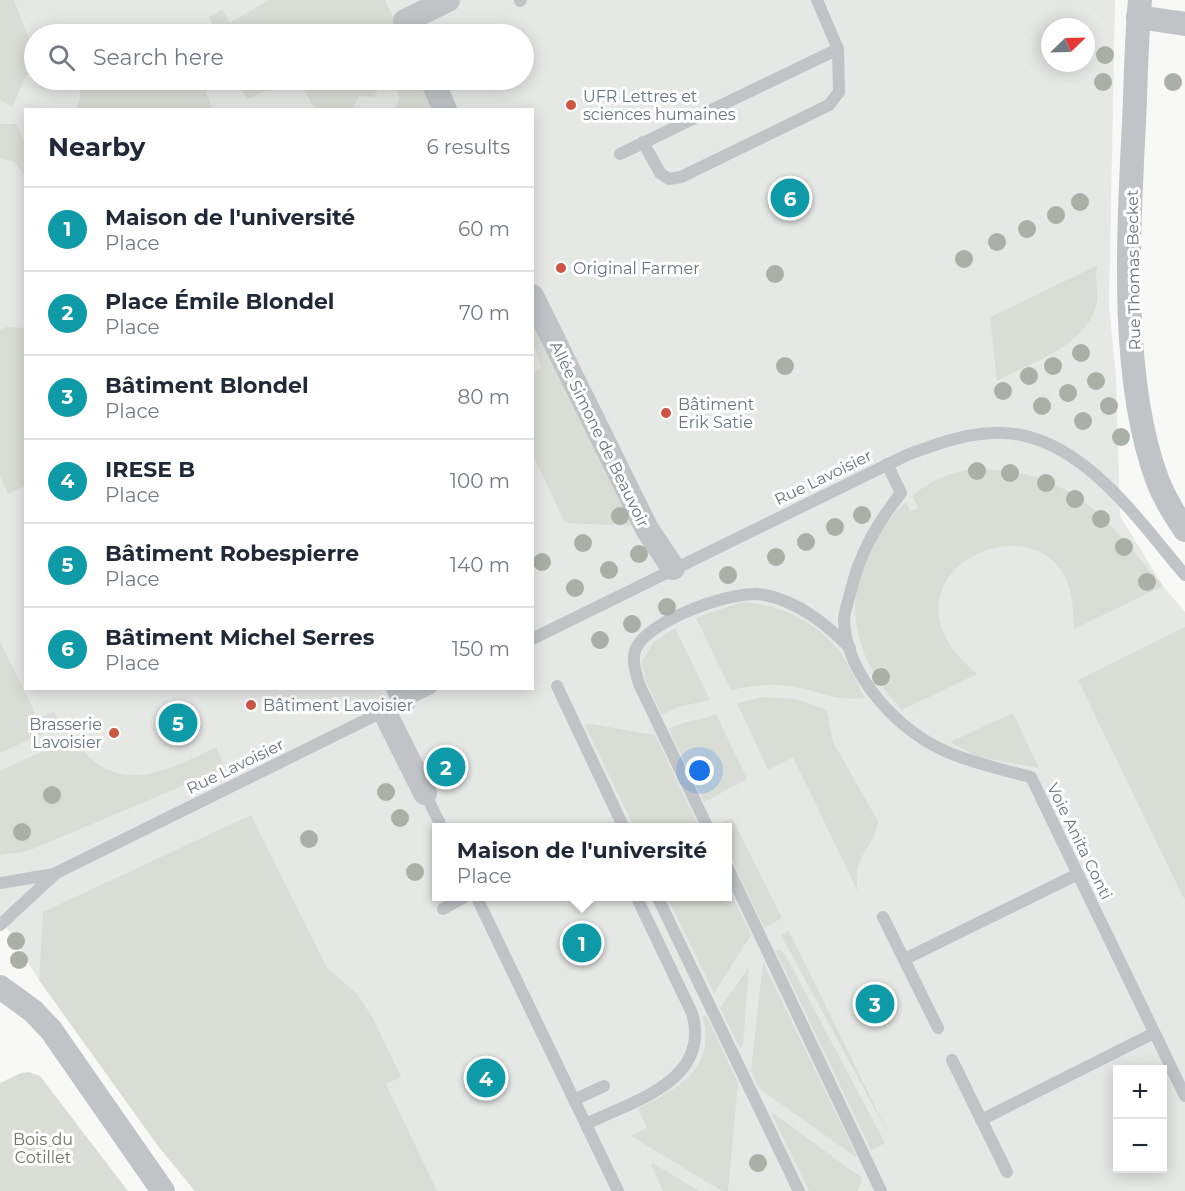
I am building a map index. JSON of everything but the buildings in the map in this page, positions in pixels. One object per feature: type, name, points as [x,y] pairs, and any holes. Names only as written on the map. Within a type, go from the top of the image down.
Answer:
[{"type":"street","points":[[406,24],[405,21],[443,2]]},
{"type":"street","points":[[1139,9],[1185,24]]},
{"type":"street","name":"Rue Thomas Becket","points":[[1139,9],[1130,228],[1136,385],[1148,450],[1156,478],[1166,501],[1185,530]]},
{"type":"street","points":[[436,90],[444,108]]},
{"type":"street","name":"Allée Simone de Beauvoir","points":[[534,302],[647,529],[673,568]]},
{"type":"street","points":[[396,700],[425,793]]},
{"type":"street","points":[[0,987],[33,1011],[51,1030],[163,1191]]},
{"type":"lane","points":[[643,142],[660,173],[669,179],[681,177],[829,105],[839,92],[838,49],[817,0]]},
{"type":"lane","points":[[620,154],[838,49]]},
{"type":"lane","name":"Rue Lavoisier","points":[[534,638],[907,455],[964,437],[993,432],[1015,434],[1060,450],[1080,463],[1128,505],[1185,575]]},
{"type":"lane","name":"Voie Anita Conti","points":[[887,464],[901,493],[876,525],[854,575],[844,619],[850,648],[866,682],[879,699],[906,725],[946,752],[1031,777],[1185,1096]]},
{"type":"lane","name":"Voie Anita Conti","points":[[706,823],[639,684],[633,662],[636,648],[656,628],[682,615],[715,600],[749,593],[765,595],[797,606],[830,627],[850,648]]},
{"type":"lane","points":[[557,686],[622,823]]},
{"type":"lane","name":"Rue Lavoisier","points":[[0,925],[54,874],[396,700],[425,690]]},
{"type":"lane","points":[[425,793],[440,823]]},
{"type":"lane","name":"Rue Lavoisier","points":[[0,884],[54,874]]},
{"type":"lane","points":[[905,959],[1078,874]]},
{"type":"lane","points":[[732,876],[881,1191]]},
{"type":"lane","points":[[442,909],[458,901]]},
{"type":"lane","points":[[478,901],[618,1191]]},
{"type":"lane","points":[[586,1124],[670,1083],[687,1065],[695,1048],[697,1030],[692,1013],[638,901]]},
{"type":"lane","points":[[659,901],[799,1191]]},
{"type":"lane","points":[[883,917],[938,1028]]},
{"type":"lane","points":[[981,1119],[1155,1033]]},
{"type":"lane","points":[[952,1060],[1008,1172]]},
{"type":"lane","points":[[574,1100],[604,1086]]},
{"type":"shaded area","points":[[0,0],[1115,0],[1109,306],[1116,376],[1120,516],[1163,586],[1185,612],[1185,1191],[195,1191],[158,1146],[39,980],[0,917]]},
{"type":"green space","points":[[0,0],[14,0],[24,26],[24,80],[12,107],[0,100]]},
{"type":"green space","points":[[268,0],[385,0],[396,24],[212,24],[209,17],[222,9],[230,23]]},
{"type":"green space","points":[[80,90],[205,90],[213,108],[76,108]]},
{"type":"green space","points":[[242,90],[268,90],[247,100]]},
{"type":"green space","points":[[304,90],[378,90],[374,97],[359,96],[353,108],[314,108]]},
{"type":"green space","points":[[396,90],[427,90],[436,108],[395,108],[400,98]]},
{"type":"green space","points":[[0,124],[16,124],[24,141],[24,175],[14,162],[0,158]]},
{"type":"green space","points":[[1098,265],[1096,307],[1080,333],[1054,352],[997,381],[990,317]]},
{"type":"green space","points":[[534,315],[637,526],[565,523],[534,457],[534,374],[541,367],[534,346]]},
{"type":"green space","points":[[6,327],[24,328],[24,486],[8,494],[0,476],[0,330]]},
{"type":"green space","points":[[973,469],[1008,471],[1037,477],[1062,488],[1083,501],[1103,518],[1163,586],[1074,629],[1070,591],[1066,579],[1047,556],[1020,546],[992,549],[965,561],[946,581],[938,608],[947,640],[977,674],[902,710],[881,684],[866,658],[858,632],[855,605],[859,578],[869,552],[884,527],[906,502],[910,511],[918,508],[912,496],[940,478]]},
{"type":"green space","points":[[742,602],[769,606],[783,611],[796,616],[821,632],[844,657],[865,698],[840,698],[801,688],[774,685],[731,690],[696,618]]},
{"type":"green space","points":[[1185,627],[1185,898],[1184,899],[1078,680]]},
{"type":"green space","points":[[675,628],[710,700],[678,707],[662,715],[645,679],[642,662],[653,643]]},
{"type":"green space","points":[[0,642],[38,719],[54,711],[61,725],[0,753]]},
{"type":"green space","points":[[763,697],[796,699],[827,710],[833,742],[878,821],[872,840],[860,861],[857,879],[858,892],[793,757],[768,770],[737,703]]},
{"type":"green space","points":[[1013,713],[1039,768],[978,757],[950,742]]},
{"type":"green space","points":[[716,714],[747,779],[704,802],[669,729]]},
{"type":"green space","points":[[591,724],[655,735],[697,823],[632,823],[585,725]]},
{"type":"green space","points":[[73,737],[88,756],[105,768],[122,774],[140,775],[158,772],[216,747],[225,768],[28,851],[0,855],[0,771]]},
{"type":"green space","points":[[251,815],[327,968],[356,993],[373,1018],[401,1077],[386,1084],[437,1191],[195,1191],[158,1146],[39,980],[43,912]]},
{"type":"green space","points":[[732,818],[782,918],[764,928],[732,860],[732,823],[721,823]]},
{"type":"green space","points":[[732,895],[751,935],[714,993],[669,901],[732,901]]},
{"type":"green space","points":[[789,931],[890,1137],[781,935]]},
{"type":"green space","points":[[780,950],[786,956],[885,1143],[871,1150],[776,951]]},
{"type":"green space","points":[[763,962],[857,1158],[759,1088],[751,1071]]},
{"type":"green space","points":[[749,967],[743,1045],[740,1048],[720,1008]]},
{"type":"green space","points":[[706,1015],[738,1083],[728,1191],[722,1191],[631,1136],[647,1128],[638,1109],[680,1085],[699,1064],[704,1051],[706,1035],[703,1017]]},
{"type":"green space","name":"Bois du Cotillet","points":[[29,1072],[40,1076],[128,1191],[0,1191],[0,1083],[21,1073]]},
{"type":"green space","points":[[770,1111],[862,1178],[858,1191],[809,1191]]},
{"type":"green space","points":[[653,1163],[699,1191],[663,1191],[651,1165]]},
{"type":"place","name":"UFR Lettres et sciences humaines","points":[[571,105]]},
{"type":"place","name":"Bâtiment Michel Serres","points":[[790,198]]},
{"type":"place","name":"Original Farmer","points":[[561,268]]},
{"type":"place","name":"Bâtiment Erik Satie","points":[[666,413]]},
{"type":"place","name":"Bâtiment Lavoisier","points":[[251,705]]},
{"type":"place","name":"Bâtiment Robespierre","points":[[178,723]]},
{"type":"place","name":"Brasserie Lavoisier","points":[[114,733]]},
{"type":"place","name":"Place Émile Blondel","points":[[446,767]]},
{"type":"place","name":"Maison de l'université","points":[[582,943]]},
{"type":"place","name":"Bâtiment Blondel","points":[[875,1004]]},
{"type":"place","name":"IRESE B","points":[[486,1078]]}]
